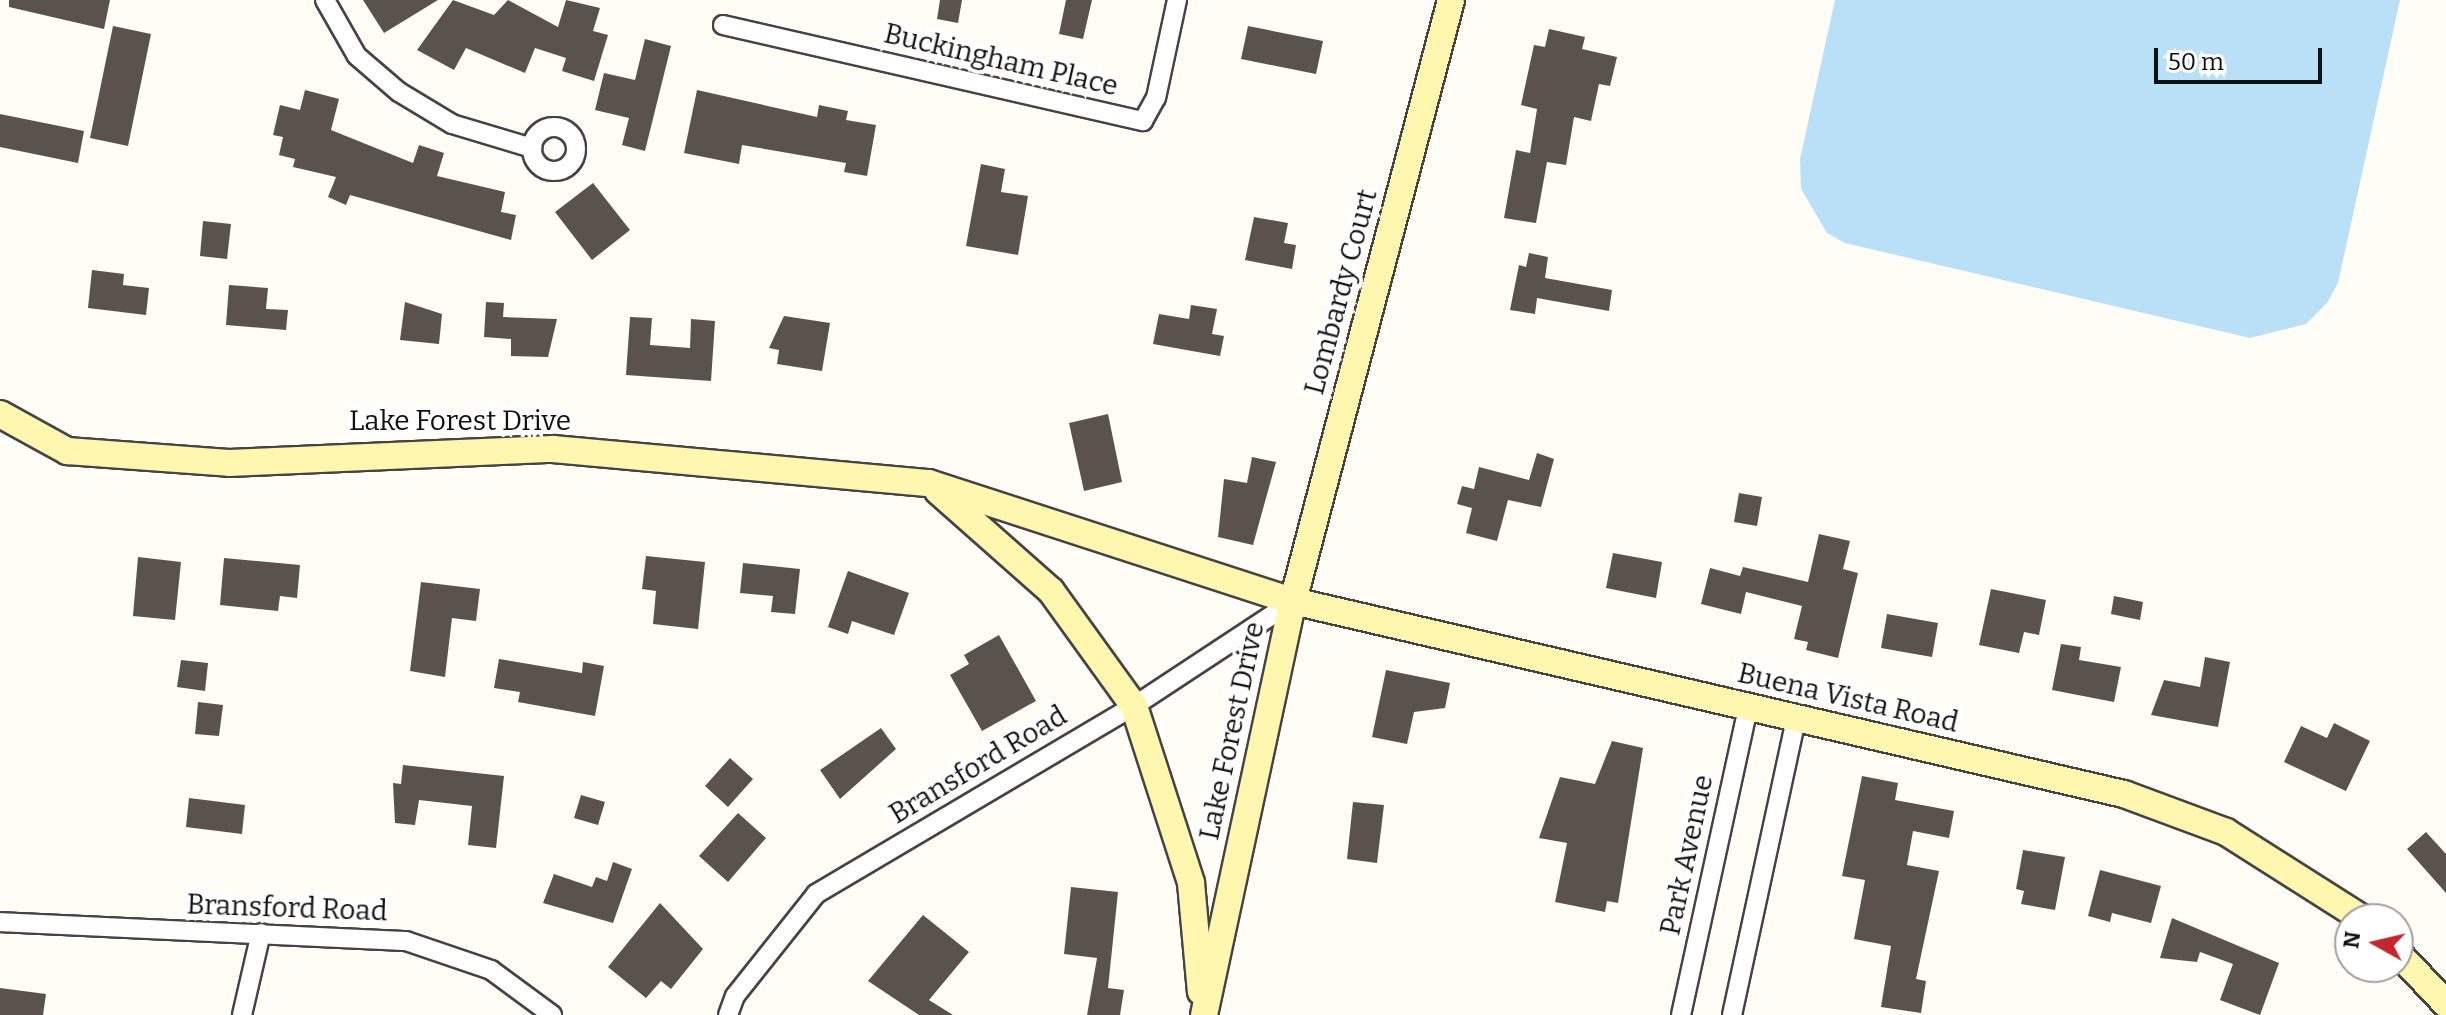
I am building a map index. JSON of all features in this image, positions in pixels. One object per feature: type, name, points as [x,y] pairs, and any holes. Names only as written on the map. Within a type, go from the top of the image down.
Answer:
[{"type":"street","points":[[325,0],[357,56],[399,92],[452,124],[532,148]]},
{"type":"street","name":"Buckingham Place","points":[[723,25],[1143,121],[1156,98],[1177,0]]},
{"type":"street","name":"Lombardy Court","points":[[1293,601],[1451,0]]},
{"type":"street","name":"Lake Forest Drive","points":[[0,414],[67,451],[229,463],[553,449],[929,483],[1293,601],[1203,1015]]},
{"type":"street","name":"Lake Forest Drive","points":[[929,483],[1051,591],[1134,706],[1191,883],[1203,1015]]},
{"type":"street","name":"Bransford Road","points":[[728,1015],[735,996],[816,894],[1134,706],[1293,601]]},
{"type":"street","name":"Buena Vista Road","points":[[1293,601],[2179,811],[2278,860],[2340,903]]},
{"type":"street","name":"Park Avenue","points":[[1681,1015],[1748,708]]},
{"type":"street","points":[[1732,1015],[1796,719]]},
{"type":"street","name":"Bransford Road","points":[[0,922],[406,941],[491,970],[552,1015]]},
{"type":"street","points":[[242,1015],[261,933]]},
{"type":"street","points":[[2414,970],[2446,1004]]},
{"type":"water","points":[[1835,0],[2400,0],[2338,283],[2327,303],[2306,324],[2250,338],[1845,243],[1827,233],[1801,189],[1800,159]]},
{"type":"building","points":[[9,0],[110,0],[104,29],[9,7]]},
{"type":"building","points":[[363,0],[438,0],[384,33]]},
{"type":"building","points":[[453,0],[494,15],[508,0],[558,27],[566,0],[600,8],[593,31],[608,35],[594,81],[562,71],[566,58],[535,48],[525,73],[466,48],[454,70],[417,50]]},
{"type":"building","points":[[940,0],[962,0],[958,23],[937,19]]},
{"type":"building","points":[[1066,0],[1092,0],[1083,39],[1059,34]]},
{"type":"building","points":[[113,26],[151,34],[128,146],[90,138]]},
{"type":"building","points":[[1248,26],[1323,41],[1316,74],[1241,59]]},
{"type":"building","points":[[1549,29],[1585,37],[1582,49],[1617,57],[1610,86],[1599,84],[1591,121],[1574,117],[1566,165],[1547,162],[1536,223],[1504,218],[1516,150],[1530,153],[1537,109],[1521,105],[1534,45],[1545,47]]},
{"type":"building","points":[[645,39],[671,46],[645,151],[622,145],[629,118],[595,110],[604,73],[635,80]]},
{"type":"building","points":[[305,90],[339,99],[331,130],[413,163],[419,145],[444,153],[437,176],[505,192],[501,212],[516,215],[511,240],[350,195],[346,205],[328,197],[336,177],[293,167],[295,159],[279,155],[283,137],[273,135],[280,105],[300,110]]},
{"type":"building","points":[[697,90],[817,117],[819,105],[848,111],[846,120],[876,125],[867,176],[844,172],[846,163],[742,145],[739,164],[684,153]]},
{"type":"building","points":[[0,114],[84,131],[78,163],[0,147]]},
{"type":"building","points":[[981,164],[1005,169],[1001,192],[1028,196],[1018,255],[966,246]]},
{"type":"building","points":[[593,183],[630,230],[592,260],[555,212]]},
{"type":"building","points":[[1254,217],[1288,223],[1284,243],[1296,245],[1292,269],[1245,260]]},
{"type":"building","points":[[203,221],[231,224],[227,259],[200,256]]},
{"type":"building","points":[[1529,253],[1548,257],[1545,278],[1612,290],[1609,311],[1537,298],[1535,314],[1510,310],[1519,265],[1526,267]]},
{"type":"building","points":[[92,270],[124,274],[123,285],[149,288],[146,315],[88,308]]},
{"type":"building","points":[[229,285],[268,288],[266,309],[288,310],[286,330],[226,325]]},
{"type":"building","points":[[405,302],[442,314],[439,344],[400,340]]},
{"type":"building","points":[[486,302],[504,303],[503,317],[557,319],[548,357],[511,356],[511,339],[484,337]]},
{"type":"building","points":[[1191,305],[1217,309],[1212,334],[1224,336],[1220,356],[1153,344],[1159,314],[1189,319]]},
{"type":"building","points":[[784,316],[830,323],[822,371],[777,364],[779,350],[769,348]]},
{"type":"building","points":[[630,317],[652,318],[650,345],[690,348],[691,319],[715,321],[711,381],[626,375]]},
{"type":"building","points":[[1108,414],[1122,482],[1084,491],[1069,423]]},
{"type":"building","points":[[1537,453],[1554,459],[1541,507],[1508,500],[1497,541],[1466,533],[1472,508],[1457,504],[1462,486],[1474,489],[1479,467],[1529,480]]},
{"type":"building","points":[[1252,457],[1276,462],[1253,545],[1218,537],[1224,479],[1247,483]]},
{"type":"building","points":[[1739,493],[1762,497],[1757,526],[1734,522]]},
{"type":"building","points":[[1819,534],[1850,541],[1843,569],[1858,573],[1838,658],[1806,650],[1808,642],[1794,639],[1802,606],[1746,592],[1741,614],[1701,604],[1710,568],[1740,576],[1743,567],[1808,582]]},
{"type":"building","points":[[1613,553],[1662,562],[1656,598],[1606,588]]},
{"type":"building","points":[[646,556],[705,562],[698,629],[653,624],[656,591],[642,589]]},
{"type":"building","points":[[138,557],[181,562],[175,620],[133,616]]},
{"type":"building","points":[[224,558],[300,565],[297,598],[280,596],[278,611],[220,605]]},
{"type":"building","points":[[743,563],[800,569],[795,614],[771,612],[773,596],[740,593]]},
{"type":"building","points":[[848,571],[909,593],[894,635],[852,621],[848,634],[828,627]]},
{"type":"building","points":[[421,582],[480,589],[476,621],[452,618],[445,677],[410,671]]},
{"type":"building","points":[[1991,589],[2046,600],[2039,635],[2024,632],[2019,653],[1979,645]]},
{"type":"building","points":[[2114,596],[2143,602],[2140,620],[2111,614]]},
{"type":"building","points":[[1887,614],[1938,623],[1932,657],[1881,648]]},
{"type":"building","points":[[999,635],[1036,701],[982,731],[950,675],[969,664],[964,655]]},
{"type":"building","points":[[2061,644],[2081,647],[2079,660],[2121,667],[2114,702],[2052,690]]},
{"type":"building","points":[[2205,657],[2230,662],[2218,727],[2151,715],[2164,680],[2200,687]]},
{"type":"building","points":[[499,659],[582,673],[583,662],[604,666],[595,716],[518,702],[520,692],[494,688]]},
{"type":"building","points":[[181,660],[208,663],[205,691],[177,687]]},
{"type":"building","points":[[1386,670],[1450,683],[1445,708],[1414,712],[1407,744],[1372,737]]},
{"type":"building","points":[[198,702],[223,705],[219,736],[195,734]]},
{"type":"building","points":[[2334,723],[2370,741],[2346,791],[2284,762],[2301,726],[2327,738]]},
{"type":"building","points":[[881,728],[896,749],[840,799],[820,770]]},
{"type":"building","points":[[1612,741],[1643,748],[1618,903],[1607,901],[1605,912],[1555,902],[1567,843],[1539,838],[1560,777],[1595,784]]},
{"type":"building","points":[[730,758],[753,779],[728,807],[705,786]]},
{"type":"building","points":[[403,765],[504,776],[496,848],[468,845],[472,806],[419,800],[415,825],[395,823],[393,783],[401,784]]},
{"type":"building","points":[[1862,776],[1898,783],[1895,800],[1954,811],[1949,838],[1913,831],[1907,865],[1939,871],[1916,979],[1926,981],[1921,1013],[1881,1007],[1891,946],[1854,939],[1865,880],[1842,876]]},
{"type":"building","points":[[581,795],[605,802],[598,825],[574,818]]},
{"type":"building","points":[[189,798],[245,805],[242,834],[186,827]]},
{"type":"building","points":[[1353,802],[1384,805],[1377,863],[1347,859]]},
{"type":"building","points":[[738,813],[766,838],[728,882],[699,856]]},
{"type":"building","points":[[2426,832],[2446,854],[2446,893],[2407,849]]},
{"type":"building","points":[[2023,850],[2065,857],[2055,910],[2021,904],[2024,891],[2016,889]]},
{"type":"building","points":[[613,862],[632,869],[613,923],[543,903],[554,874],[592,887],[596,877],[607,881]]},
{"type":"building","points":[[2100,870],[2161,886],[2151,923],[2112,913],[2110,922],[2088,916]]},
{"type":"building","points":[[1071,887],[1118,892],[1108,988],[1124,990],[1120,1015],[1087,1015],[1097,958],[1064,954]]},
{"type":"building","points":[[660,903],[703,949],[671,989],[661,981],[646,998],[608,967]]},
{"type":"building","points":[[923,915],[969,952],[929,1000],[953,1015],[919,1015],[868,981]]},
{"type":"building","points":[[2172,918],[2279,963],[2260,1015],[2220,1000],[2233,964],[2200,952],[2197,962],[2160,958]]},
{"type":"building","points":[[0,988],[46,994],[43,1015],[0,1015]]}]
